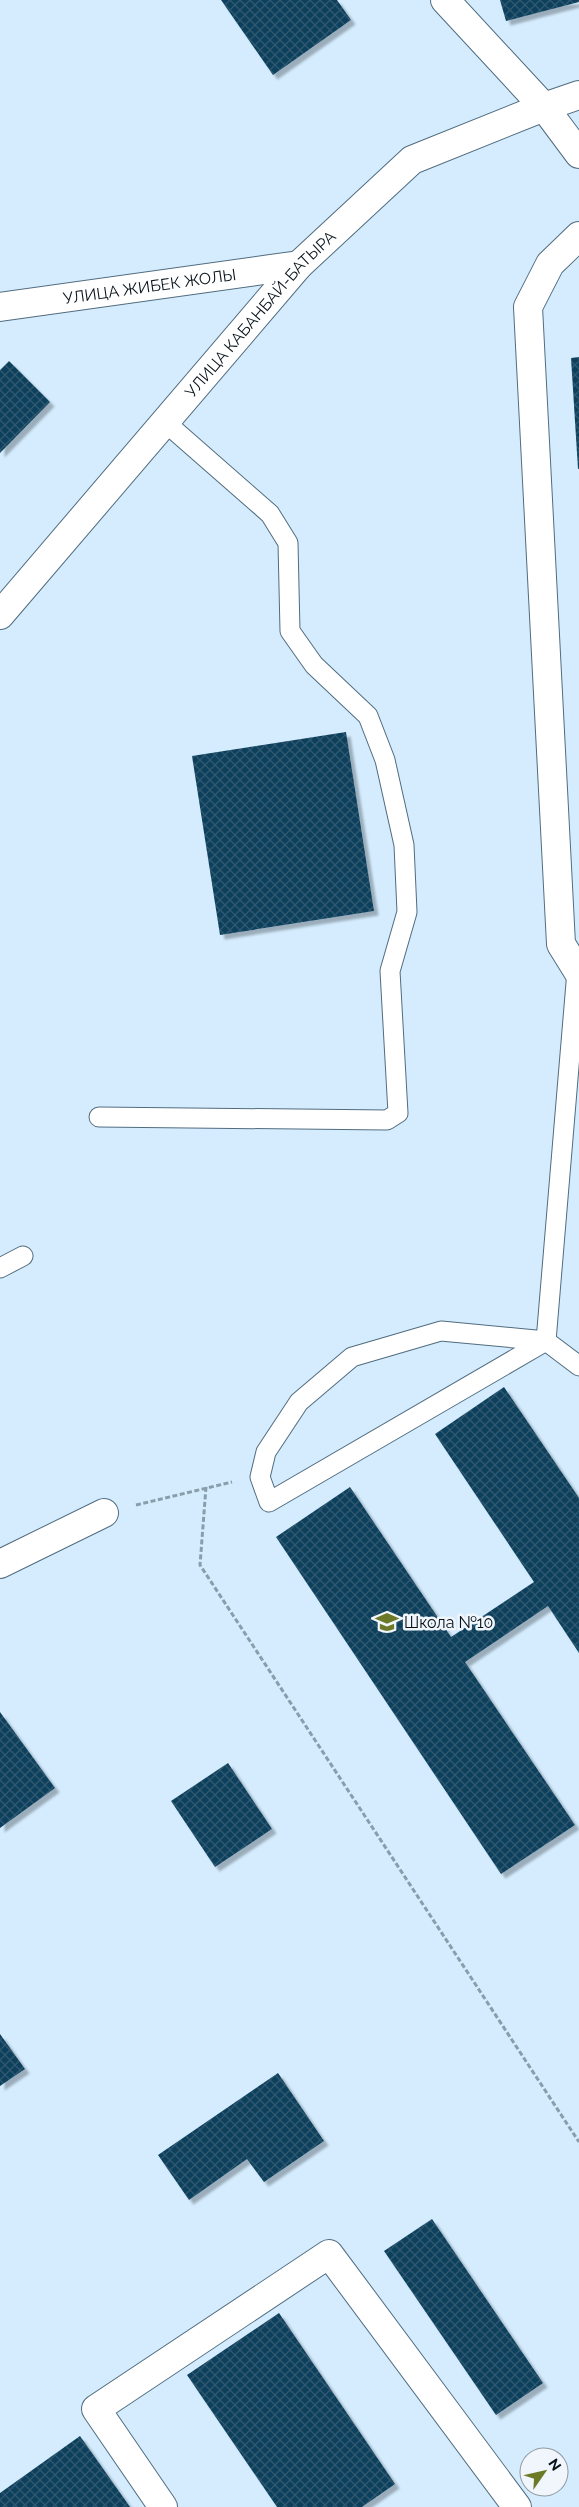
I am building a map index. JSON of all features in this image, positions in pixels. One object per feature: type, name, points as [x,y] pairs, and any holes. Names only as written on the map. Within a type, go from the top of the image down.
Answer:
[{"type":"street","points":[[445,0],[544,106],[579,154]]},
{"type":"street","name":"УЛИЦА КАБАНБАЙ-БАТЫРА","points":[[0,615],[299,265],[412,160],[544,106],[579,95]]},
{"type":"street","points":[[578,972],[561,944],[528,308],[550,264],[579,236]]},
{"type":"street","name":"УЛИЦА ЖИБЕК ЖОЛЫ","points":[[0,307],[299,265]]},
{"type":"street","points":[[0,1564],[104,1513]]},
{"type":"street","points":[[163,2507],[96,2409],[329,2254],[516,2507]]},
{"type":"lane","points":[[99,1117],[388,1120],[398,1113],[390,971],[407,912],[404,845],[385,760],[368,716],[314,665],[290,631],[288,543],[270,514],[165,422]]},
{"type":"lane","points":[[546,1341],[578,972]]},
{"type":"lane","points":[[0,1268],[23,1256]]},
{"type":"lane","points":[[546,1341],[269,1502],[260,1477],[266,1452],[299,1402],[352,1357],[441,1331],[546,1341],[579,1366]]},
{"type":"path","points":[[104,1513],[206,1487],[260,1477]]},
{"type":"path","points":[[206,1487],[200,1565],[579,2142]]},
{"type":"building","points":[[221,0],[337,0],[351,20],[273,75]]},
{"type":"building","points":[[500,0],[579,0],[579,2],[506,21]]},
{"type":"building","points":[[579,357],[579,469],[578,469],[571,358]]},
{"type":"building","points":[[9,361],[50,402],[0,453],[0,370]]},
{"type":"building","points":[[346,732],[374,911],[220,935],[192,756]]},
{"type":"building","name":"Школа №10","points":[[504,1387],[579,1498],[579,1653],[548,1606],[465,1662],[575,1825],[501,1874],[276,1537],[350,1487],[451,1637],[534,1582],[435,1434]]},
{"type":"building","points":[[0,1712],[55,1788],[0,1828]]},
{"type":"building","points":[[228,1763],[272,1829],[215,1867],[171,1801]]},
{"type":"building","points":[[0,2034],[25,2069],[0,2086]]},
{"type":"building","points":[[278,2073],[324,2141],[264,2182],[247,2159],[189,2200],[158,2155]]},
{"type":"building","points":[[432,2219],[543,2383],[496,2415],[384,2251]]},
{"type":"building","points":[[279,2313],[395,2484],[362,2507],[277,2507],[187,2375]]},
{"type":"building","points":[[80,2436],[130,2507],[0,2507],[0,2493]]},
{"type":"place","name":"Школа №10","points":[[387,1622]]}]
